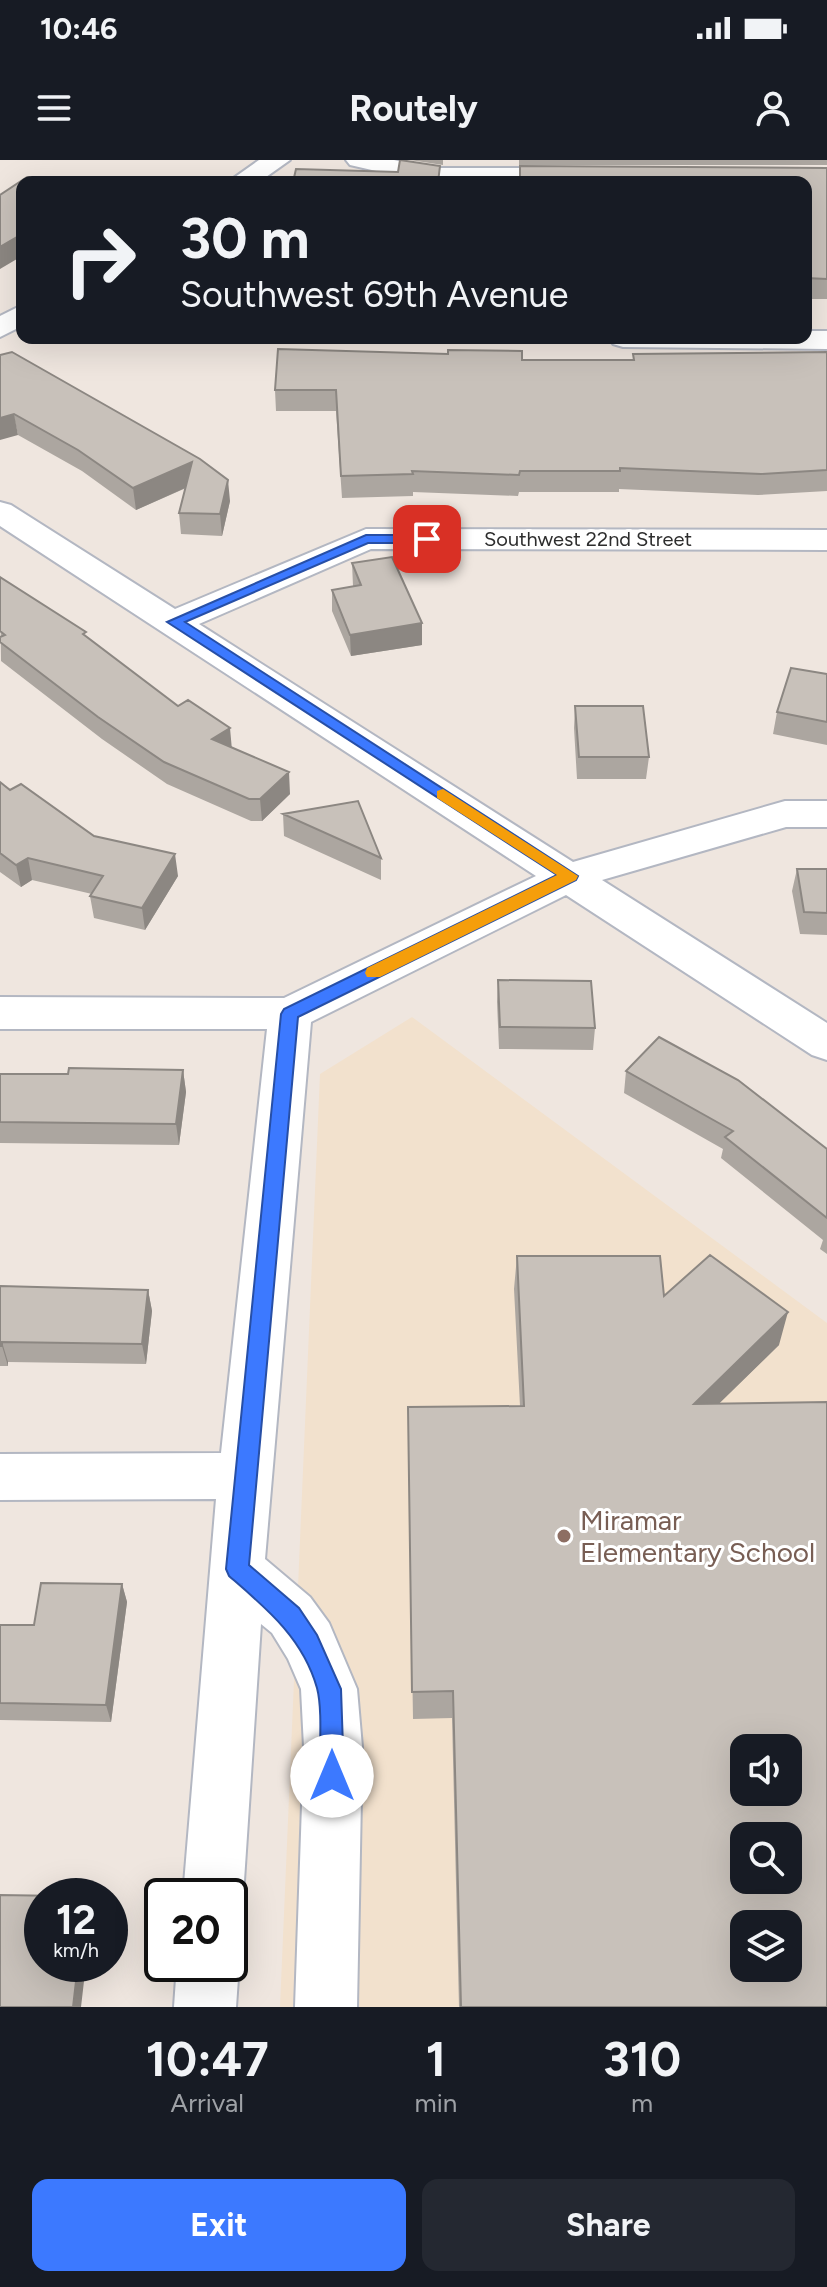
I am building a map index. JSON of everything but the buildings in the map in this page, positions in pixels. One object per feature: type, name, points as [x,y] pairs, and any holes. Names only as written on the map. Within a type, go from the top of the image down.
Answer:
[{"type":"street","points":[[251,176],[277,160]]},
{"type":"street","points":[[359,160],[432,176],[606,176]]},
{"type":"street","points":[[0,512],[827,1044]]},
{"type":"street","name":"Southwest 22nd Street","points":[[174,622],[366,539],[827,540]]},
{"type":"street","points":[[0,1013],[290,1014],[570,876],[785,814],[827,814]]},
{"type":"street","points":[[214,1878],[244,1476],[290,1014]]},
{"type":"street","points":[[0,1477],[244,1476]]},
{"type":"street","points":[[237,1569],[291,1615],[309,1642],[329,1689],[333,1747],[326,2007]]},
{"type":"street","points":[[205,2007],[207,1982]]},
{"type":"shaded area","name":"Miramar Elementary School","points":[[412,1017],[827,1323],[827,2007],[280,2007],[320,1074]]},
{"type":"slow traffic","points":[[373,973],[570,876],[443,794]]},
{"type":"place","name":"Miramar Elementary School","points":[[564,1536]]},
{"type":"route","points":[[332,1776],[329,1689],[309,1642],[291,1615],[237,1569],[290,1014],[570,876],[174,622],[366,539],[427,539]]}]
